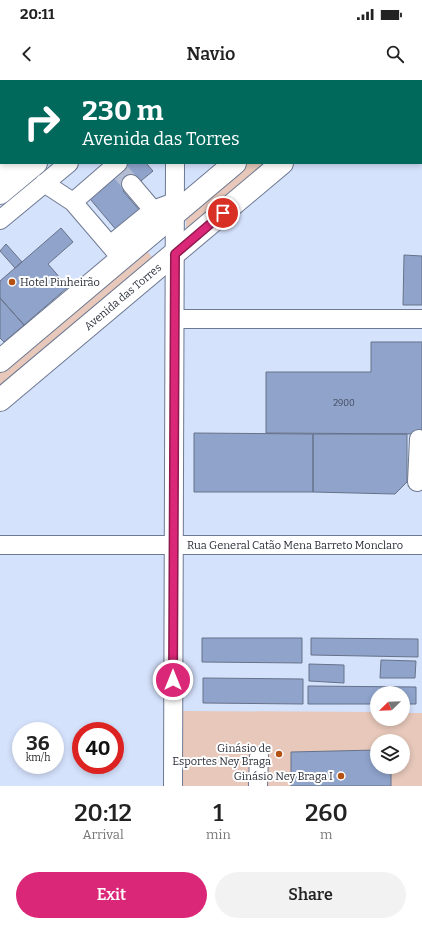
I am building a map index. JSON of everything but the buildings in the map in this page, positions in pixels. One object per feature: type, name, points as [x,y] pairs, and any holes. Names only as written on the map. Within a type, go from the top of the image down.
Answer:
[{"type":"main road","points":[[0,172],[9,164]]},
{"type":"main road","points":[[0,193],[35,164]]},
{"type":"main road","points":[[0,361],[116,252],[233,164]]},
{"type":"main road","name":"Avenida das Torres","points":[[0,400],[281,164]]},
{"type":"street","points":[[0,220],[69,164]]},
{"type":"street","points":[[173,786],[175,164]]},
{"type":"street","points":[[73,202],[118,166]]},
{"type":"street","points":[[44,183],[73,202],[116,252],[153,210],[175,207]]},
{"type":"street","points":[[131,184],[153,210]]},
{"type":"street","points":[[175,319],[422,320]]},
{"type":"street","points":[[417,482],[419,439]]},
{"type":"street","name":"Rua General Catão Mena Barreto Monclaro","points":[[0,544],[422,545]]},
{"type":"street","points":[[258,756],[258,786]]},
{"type":"shaded area","points":[[247,164],[275,164],[186,238],[186,215]]},
{"type":"shaded area","points":[[145,248],[155,261],[0,391],[0,371]]},
{"type":"shaded area","name":"Ginásio de Esportes Ney Braga","points":[[182,711],[370,712],[370,726],[410,726],[410,713],[422,713],[422,786],[181,786]]},
{"type":"tunnel","points":[[119,170],[131,184]]},
{"type":"place","name":"Hotel Pinheirão","points":[[12,282]]},
{"type":"place","name":"Ginásio de Esportes Ney Braga","points":[[279,754]]},
{"type":"place","name":"Ginásio Ney Braga I","points":[[341,776]]},
{"type":"route","points":[[173,680],[175,254],[223,213]]}]
